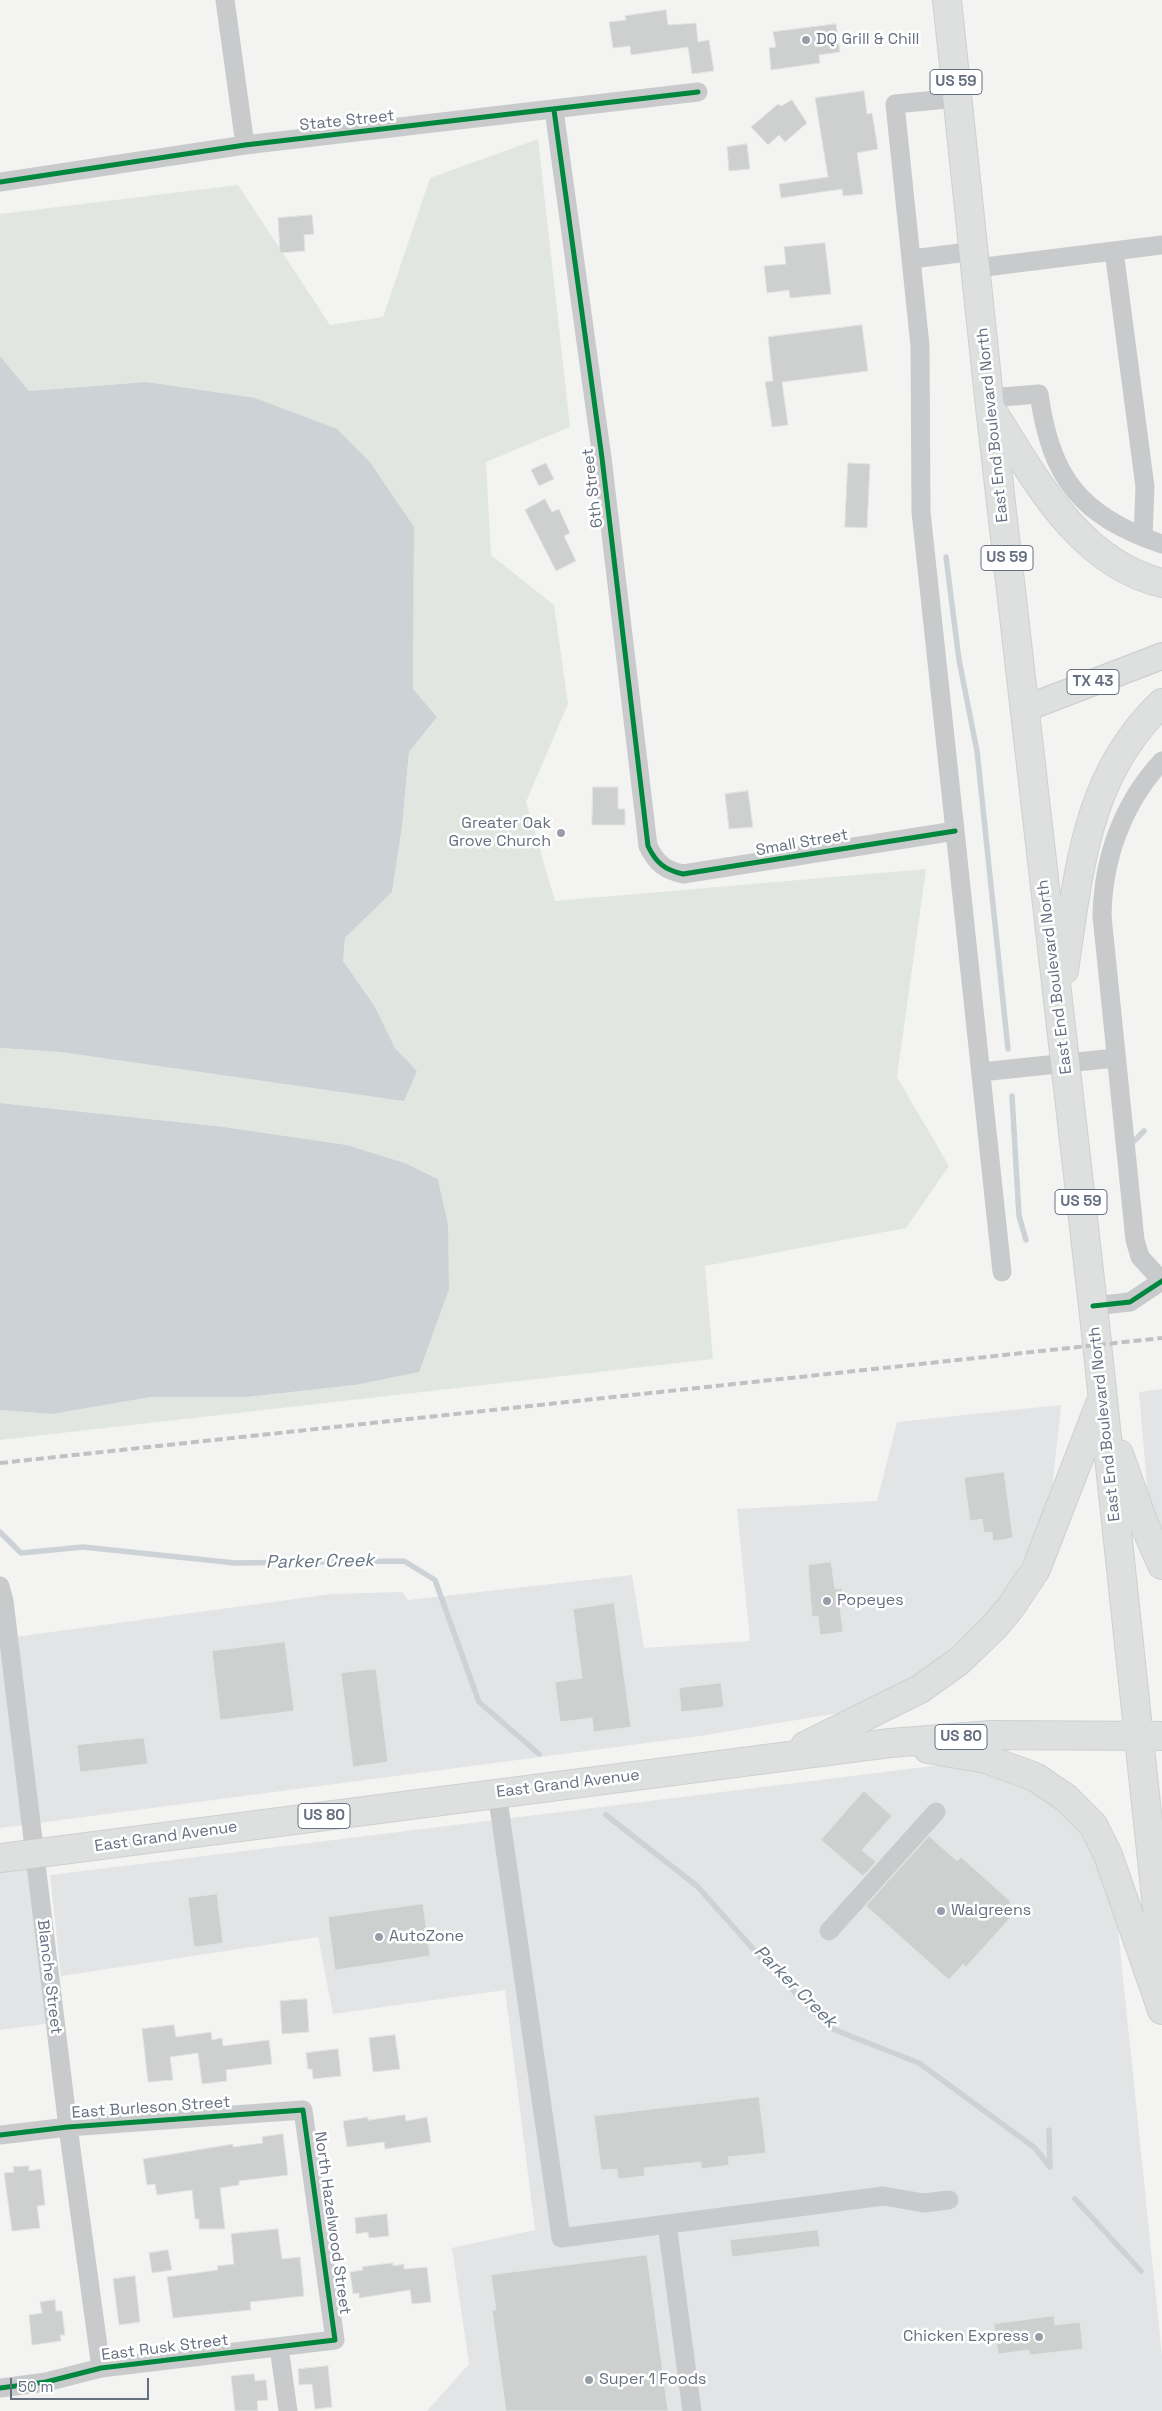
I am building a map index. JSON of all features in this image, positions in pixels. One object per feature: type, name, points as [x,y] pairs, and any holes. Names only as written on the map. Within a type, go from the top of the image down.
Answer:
[{"type":"highway","name":"East End Boulevard North","points":[[947,0],[990,403],[1102,1398],[1150,1735],[1162,1954]]},
{"type":"highway","points":[[990,403],[1043,491],[1078,534],[1104,556],[1134,573],[1162,583]]},
{"type":"highway","points":[[1058,1007],[1082,854],[1089,824],[1106,780],[1116,761],[1144,722],[1162,703]]},
{"type":"highway","points":[[1102,1398],[1144,1524],[1162,1565]]},
{"type":"highway","points":[[785,1756],[920,1689],[959,1661],[994,1627],[1010,1608],[1036,1569],[1102,1398]]},
{"type":"highway","name":"East Grand Avenue","points":[[0,1858],[890,1743],[992,1735],[1150,1735]]},
{"type":"highway","points":[[890,1743],[986,1760],[1014,1768],[1052,1786],[1080,1811],[1093,1825],[1108,1854],[1162,2010]]},
{"type":"main road","name":"TX 43","points":[[1024,709],[1162,656]]},
{"type":"street","points":[[225,0],[245,145]]},
{"type":"street","name":"State Street","points":[[0,182],[245,145],[698,92]]},
{"type":"street","points":[[958,98],[895,104],[920,346],[921,512],[1002,1272]]},
{"type":"street","name":"6th Street","points":[[554,110],[603,467],[648,846],[656,862]]},
{"type":"street","points":[[912,259],[976,259],[1114,251],[1162,245]]},
{"type":"street","points":[[1114,251],[1145,488],[1143,536]]},
{"type":"street","points":[[990,403],[1039,394],[1048,442],[1064,477],[1074,491],[1090,507],[1111,521],[1162,544]]},
{"type":"street","points":[[1092,1306],[1130,1302],[1162,1281],[1140,1257],[1136,1240],[1103,940],[1102,894],[1105,872],[1124,818],[1136,794],[1162,761]]},
{"type":"street","name":"Small Street","points":[[656,862],[671,871],[683,874],[955,831]]},
{"type":"street","points":[[981,1072],[1115,1058]]},
{"type":"street","name":"Blanche Street","points":[[0,1586],[4,1601],[68,2127],[101,2368]]},
{"type":"street","points":[[497,1793],[561,2238],[883,2196],[924,2203],[949,2200]]},
{"type":"street","points":[[829,1931],[936,1812]]},
{"type":"street","name":"East Burleson Street","points":[[0,2135],[68,2127],[303,2110]]},
{"type":"street","name":"North Hazelwood Street","points":[[303,2110],[335,2340]]},
{"type":"street","points":[[667,2224],[692,2411]]},
{"type":"street","name":"East Rusk Street","points":[[0,2388],[46,2382],[101,2368],[335,2340]]},
{"type":"street","points":[[279,2347],[288,2411]]},
{"type":"shaded area","points":[[538,139],[570,427],[486,462],[491,555],[554,605],[568,704],[526,802],[555,901],[926,869],[897,1077],[949,1166],[906,1228],[705,1266],[713,1359],[0,1440],[0,1410],[51,1414],[151,1397],[247,1397],[355,1385],[448,1224],[438,1179],[405,1163],[347,1145],[224,1127],[0,1103],[0,1048],[417,1071],[395,1048],[374,1005],[343,961],[345,938],[392,892],[402,827],[409,752],[437,717],[413,689],[414,527],[146,382],[29,391],[0,356],[0,214],[238,185],[330,325],[383,317],[430,178]]},
{"type":"shaded area","points":[[0,356],[29,391],[146,382],[255,398],[337,429],[369,461],[414,527],[413,689],[437,717],[409,752],[402,827],[392,892],[345,938],[343,961],[374,1005],[395,1048],[417,1071],[404,1101],[61,1052],[0,1048]]},
{"type":"shaded area","points":[[0,1103],[224,1127],[347,1145],[405,1163],[438,1179],[448,1224],[449,1289],[419,1372],[355,1385],[247,1397],[151,1397],[52,1414],[0,1410]]},
{"type":"shaded area","points":[[1162,1389],[1162,1544],[1150,1522],[1139,1392]]},
{"type":"shaded area","points":[[1061,1405],[1050,1510],[999,1604],[924,1671],[839,1713],[700,1736],[0,1828],[0,1639],[332,1594],[402,1592],[408,1600],[632,1575],[644,1648],[750,1641],[737,1509],[877,1501],[897,1422]]},
{"type":"shaded area","points":[[949,1764],[1005,1773],[1059,1804],[1096,1847],[1116,1910],[1162,2356],[1162,2411],[427,2411],[469,2364],[452,2248],[535,2230],[505,1990],[333,2014],[318,1937],[61,1976],[50,1875]]},
{"type":"shaded area","points":[[39,1861],[59,2022],[0,2030],[0,1866]]},
{"type":"building","points":[[666,10],[668,25],[696,23],[698,42],[709,40],[714,71],[692,74],[688,47],[631,55],[630,46],[613,48],[609,22],[626,20],[625,16]]},
{"type":"building","name":"DQ Grill & Chill","points":[[836,24],[840,52],[819,55],[820,63],[771,70],[769,48],[776,47],[773,32]]},
{"type":"building","points":[[864,91],[867,114],[872,113],[878,149],[857,153],[863,194],[843,196],[842,189],[781,198],[779,184],[828,177],[815,98]]},
{"type":"building","points":[[792,100],[807,123],[785,142],[779,135],[768,145],[751,127],[778,104],[781,106]]},
{"type":"building","points":[[747,144],[750,169],[729,171],[727,147]]},
{"type":"building","points":[[312,215],[314,234],[304,235],[305,251],[280,253],[278,218]]},
{"type":"building","points":[[825,243],[831,294],[790,298],[789,290],[767,293],[764,266],[786,264],[784,247]]},
{"type":"building","points":[[862,325],[868,371],[782,382],[788,425],[772,427],[765,382],[773,381],[768,337]]},
{"type":"building","points":[[546,463],[554,479],[539,486],[531,470]]},
{"type":"building","points":[[848,463],[870,464],[867,528],[845,527]]},
{"type":"building","points":[[545,499],[552,512],[559,509],[570,533],[564,536],[576,561],[556,571],[525,510]]},
{"type":"building","points":[[593,787],[618,787],[618,809],[625,809],[625,825],[592,825]]},
{"type":"building","points":[[748,791],[753,827],[729,829],[725,794]]},
{"type":"building","points":[[1004,1472],[1013,1538],[993,1541],[992,1532],[984,1533],[982,1519],[970,1521],[964,1478]]},
{"type":"building","name":"Popeyes","points":[[831,1562],[835,1589],[842,1588],[844,1606],[840,1607],[843,1632],[820,1635],[818,1616],[812,1617],[808,1565]]},
{"type":"building","points":[[614,1603],[631,1727],[594,1732],[592,1718],[560,1722],[555,1682],[582,1678],[573,1609]]},
{"type":"building","points":[[285,1642],[294,1711],[220,1720],[212,1651]]},
{"type":"building","points":[[376,1669],[388,1762],[353,1767],[341,1673]]},
{"type":"building","points":[[721,1683],[724,1707],[681,1712],[679,1688]]},
{"type":"building","points":[[144,1738],[148,1764],[80,1772],[77,1745]]},
{"type":"building","points":[[864,1791],[892,1816],[862,1850],[876,1862],[863,1876],[821,1840]]},
{"type":"building","name":"Walgreens","points":[[929,1836],[957,1861],[961,1857],[1010,1901],[1011,1917],[966,1967],[963,1964],[949,1980],[866,1906]]},
{"type":"building","points":[[217,1894],[223,1943],[194,1947],[188,1898]]},
{"type":"building","name":"AutoZone","points":[[423,1904],[430,1956],[335,1970],[328,1917]]},
{"type":"building","points":[[307,1999],[309,2032],[282,2034],[280,2001]]},
{"type":"building","points":[[174,2025],[176,2037],[211,2032],[212,2040],[222,2038],[223,2046],[269,2040],[272,2064],[226,2070],[227,2081],[202,2084],[198,2053],[170,2057],[173,2080],[148,2082],[142,2029]]},
{"type":"building","points":[[395,2035],[400,2069],[373,2072],[369,2038]]},
{"type":"building","points":[[338,2049],[341,2076],[313,2079],[312,2069],[308,2069],[306,2053]]},
{"type":"building","points":[[759,2097],[766,2153],[728,2157],[729,2165],[701,2169],[701,2162],[644,2168],[645,2176],[618,2179],[617,2169],[601,2170],[594,2116]]},
{"type":"building","points":[[405,2115],[406,2121],[427,2117],[431,2142],[385,2149],[384,2142],[347,2147],[343,2121],[368,2117],[368,2120]]},
{"type":"building","points":[[283,2134],[288,2175],[239,2181],[239,2185],[220,2188],[225,2229],[199,2229],[199,2219],[195,2219],[192,2190],[157,2195],[155,2184],[147,2185],[143,2159],[233,2144],[233,2147],[263,2143],[262,2137]]},
{"type":"building","points":[[29,2166],[29,2171],[41,2169],[45,2205],[37,2206],[40,2228],[12,2231],[4,2173],[14,2172],[13,2167]]},
{"type":"building","points":[[387,2214],[389,2236],[369,2238],[368,2232],[356,2234],[355,2218]]},
{"type":"building","points":[[278,2229],[282,2259],[300,2257],[304,2296],[250,2302],[251,2310],[173,2318],[167,2277],[218,2270],[217,2266],[234,2264],[231,2234]]},
{"type":"building","points":[[818,2230],[820,2246],[732,2257],[730,2240]]},
{"type":"building","points":[[168,2250],[172,2270],[152,2273],[149,2253]]},
{"type":"building","points":[[647,2255],[668,2411],[506,2411],[492,2310],[496,2310],[491,2275]]},
{"type":"building","points":[[393,2263],[393,2266],[404,2264],[404,2269],[427,2267],[431,2302],[412,2304],[410,2290],[359,2298],[359,2293],[353,2294],[350,2272],[363,2270],[362,2267]]},
{"type":"building","points":[[135,2276],[140,2322],[119,2325],[113,2279]]},
{"type":"building","points":[[55,2300],[56,2311],[62,2311],[65,2335],[60,2335],[61,2341],[32,2345],[29,2315],[42,2313],[40,2302]]},
{"type":"building","name":"Chicken Express","points":[[1054,2316],[1055,2325],[1080,2322],[1083,2349],[1030,2355],[1029,2350],[998,2354],[994,2324]]},
{"type":"building","points":[[328,2366],[332,2407],[315,2409],[312,2384],[299,2385],[298,2369]]},
{"type":"building","points":[[254,2374],[255,2381],[266,2380],[268,2400],[257,2401],[258,2411],[235,2411],[231,2376]]},
{"type":"waterway","points":[[946,557],[959,660],[977,751],[1008,1049]]},
{"type":"waterway","points":[[1012,1096],[1019,1216],[1026,1240]]},
{"type":"waterway","points":[[1134,1141],[1144,1131]]},
{"type":"waterway","name":"Parker Creek","points":[[0,1532],[21,1553],[83,1547],[235,1563],[404,1561],[435,1580],[479,1702],[539,1754]]},
{"type":"waterway","name":"Parker Creek","points":[[606,1815],[697,1886],[762,1959],[830,2028],[919,2063],[1035,2148],[1050,2167]]},
{"type":"waterway","points":[[1049,2130],[1050,2167]]},
{"type":"waterway","name":"Parker Creek","points":[[1075,2199],[1141,2271]]},
{"type":"railway","points":[[0,1463],[1162,1338]]},
{"type":"cycle path","points":[[0,182],[245,145],[698,92]]},
{"type":"cycle path","points":[[554,110],[602,458],[648,846],[651,852],[662,865],[683,874],[955,831]]},
{"type":"cycle path","points":[[1093,1306],[1130,1302],[1162,1281]]},
{"type":"cycle path","points":[[0,2135],[68,2127],[303,2110],[335,2340],[101,2368],[46,2382],[0,2388]]},
{"type":"place","name":"DQ Grill & Chill","points":[[806,40]]},
{"type":"place","name":"Greater Oak Grove Church","points":[[561,833]]},
{"type":"place","name":"Popeyes","points":[[827,1601]]},
{"type":"place","name":"Walgreens","points":[[941,1911]]},
{"type":"place","name":"AutoZone","points":[[379,1937]]},
{"type":"place","name":"Chicken Express","points":[[1039,2337]]},
{"type":"place","name":"Super 1 Foods","points":[[589,2380]]}]
